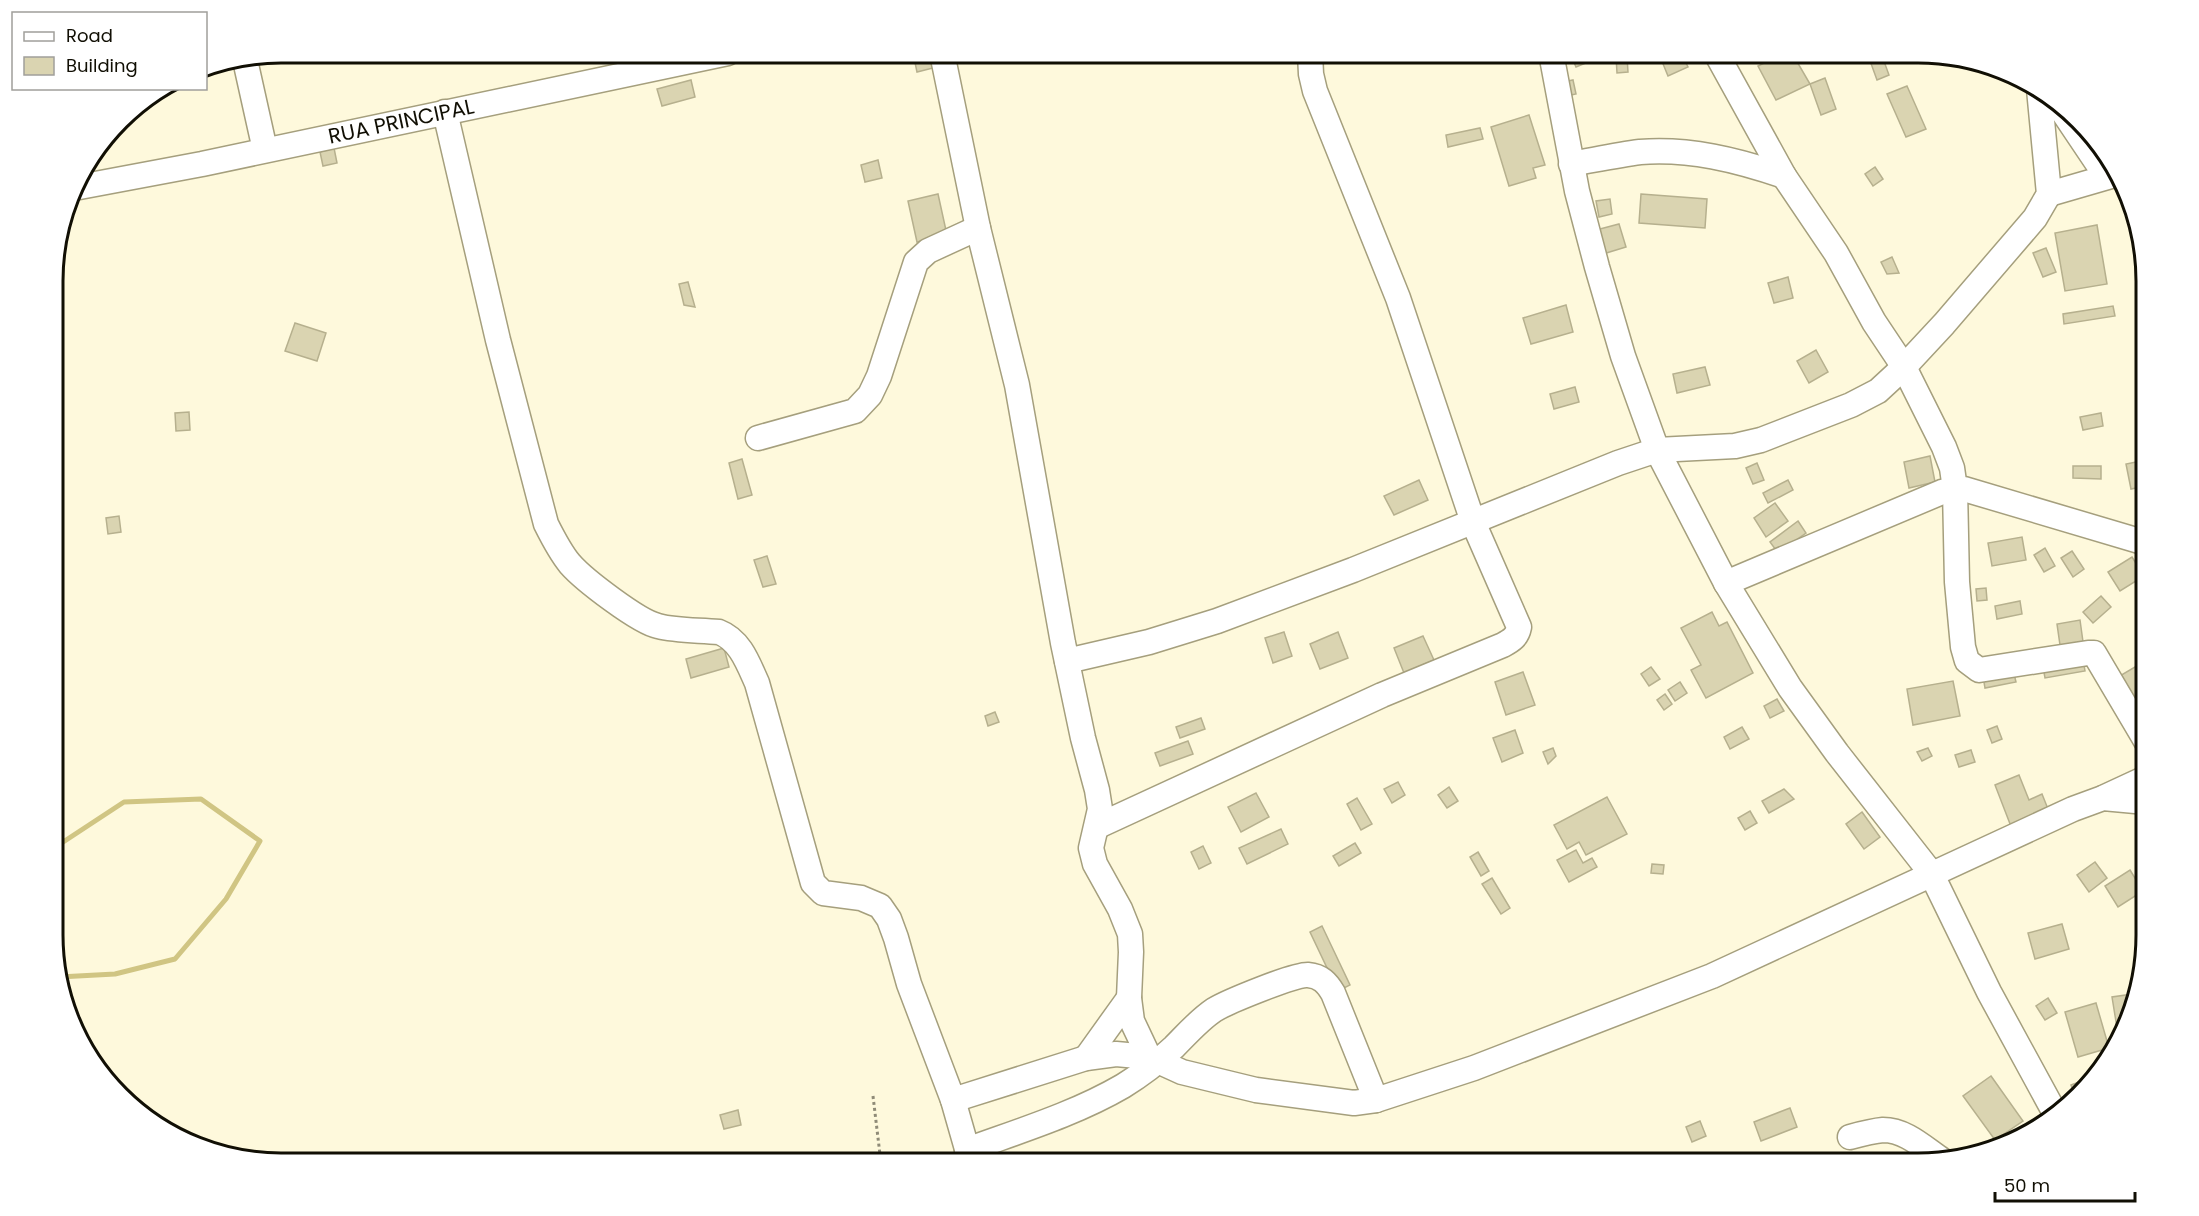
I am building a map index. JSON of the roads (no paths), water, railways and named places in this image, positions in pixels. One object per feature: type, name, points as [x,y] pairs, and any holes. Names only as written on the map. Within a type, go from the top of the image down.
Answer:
[{"type":"street","name":"RUA PRINCIPAL","points":[[84,187],[677,63]]},
{"type":"street","points":[[944,63],[978,228],[1017,385],[1067,661],[1101,809],[1092,848],[1095,864],[1120,909],[1130,934],[1129,998],[1132,1021],[1153,1059]]},
{"type":"street","points":[[1098,826],[1382,695],[1513,639],[1520,627],[1473,522],[1398,298],[1315,91],[1310,63]]},
{"type":"street","points":[[1553,63],[1571,164],[1597,267],[1623,356],[1657,450],[1726,583],[1790,688],[1837,753],[1931,873],[1989,992],[2052,1107]]},
{"type":"street","points":[[1722,63],[1784,176],[1836,253],[1874,322],[1904,367],[1944,447],[1952,468],[1955,489],[1957,582],[1963,647],[1967,661],[1979,670],[2094,653],[2136,724]]},
{"type":"street","points":[[246,66],[265,150]]},
{"type":"street","points":[[1067,661],[1149,642],[1217,621],[1618,463],[1657,450],[1735,446],[1761,440],[1851,405],[1878,390],[1904,367],[2035,219],[2049,194],[2039,100]]},
{"type":"street","points":[[445,112],[498,340],[546,524],[555,543],[570,564],[583,576],[648,623],[657,626],[718,632],[728,635],[736,643],[757,683],[813,883],[823,893],[861,898],[880,906],[889,919],[909,984],[952,1100],[968,1153]]},
{"type":"street","points":[[1571,164],[1639,152],[1688,153],[1746,163],[1784,176]]},
{"type":"street","points":[[2049,194],[2109,176]]},
{"type":"street","points":[[758,438],[855,411],[870,395],[879,376],[916,262],[928,251],[978,228]]},
{"type":"street","points":[[1726,583],[1942,492],[1955,489],[1964,489],[2136,540]]},
{"type":"street","points":[[952,1100],[1086,1058],[1116,1054],[1153,1059],[1182,1072],[1256,1090],[1354,1103],[1376,1100],[1474,1068],[1712,976],[1931,873],[2136,783]]},
{"type":"street","points":[[2103,798],[2136,801]]},
{"type":"street","points":[[978,1153],[1087,1105],[1124,1085],[1215,1009],[1261,989],[1306,975],[1326,982],[1333,993],[1376,1100]]},
{"type":"street","points":[[1086,1058],[1129,998]]},
{"type":"street","points":[[1850,1137],[1882,1130],[1895,1131],[1932,1153]]},
{"type":"waterway","points":[[63,842],[124,802],[201,799],[260,841],[226,899],[175,959],[115,974],[67,977]]}]
